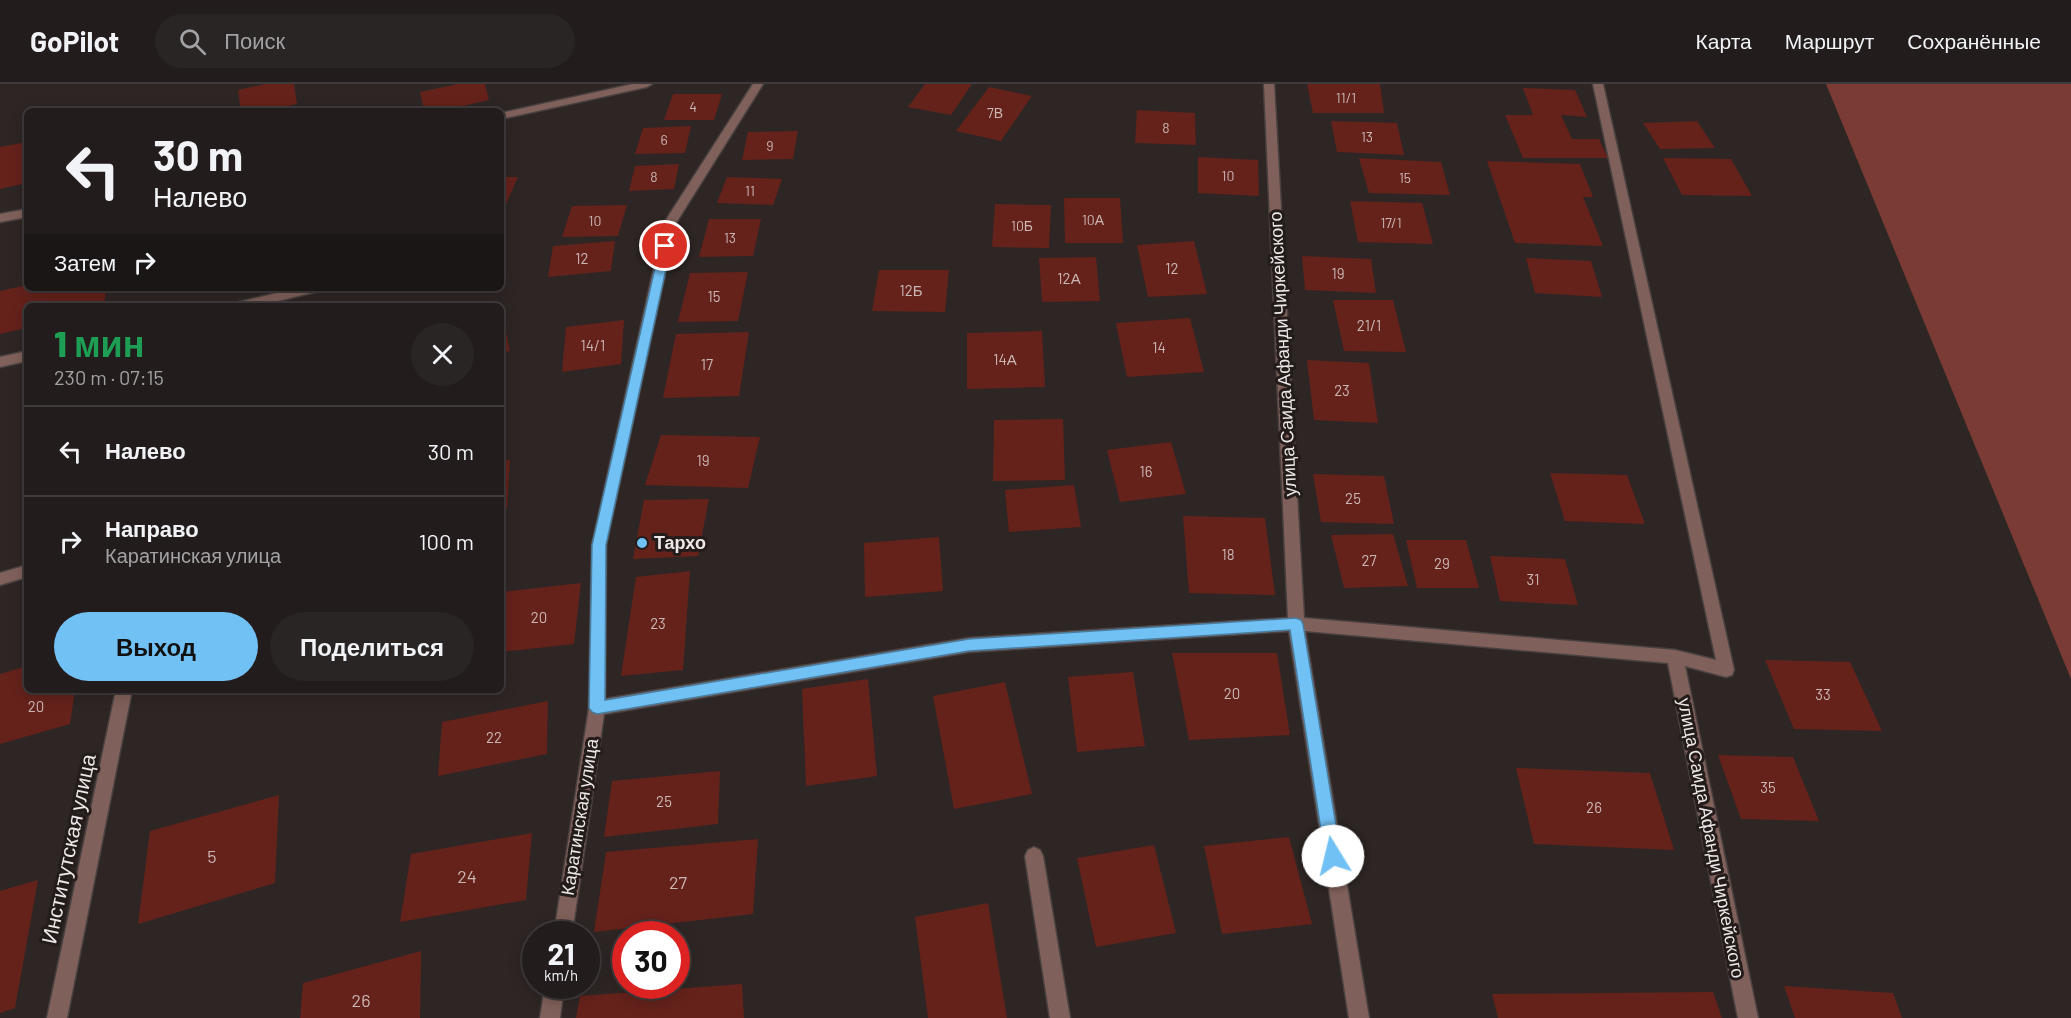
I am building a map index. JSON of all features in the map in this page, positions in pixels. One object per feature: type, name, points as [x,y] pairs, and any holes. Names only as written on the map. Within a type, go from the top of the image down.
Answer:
[{"type":"street","points":[[504,115],[647,84]]},
{"type":"street","name":"Каратинская улица","points":[[565,921],[597,708],[599,545],[670,222],[758,84]]},
{"type":"street","name":"улица Саида Афанди Чиркейского","points":[[1269,84],[1296,624],[1359,1018]]},
{"type":"street","points":[[597,708],[969,645],[1296,624],[1675,657],[1726,670],[1598,84]]},
{"type":"street","points":[[0,218],[24,214]]},
{"type":"street","points":[[252,303],[302,291]]},
{"type":"street","points":[[0,362],[24,357]]},
{"type":"street","points":[[0,579],[24,572]]},
{"type":"street","name":"улица Саида Афанди Чиркейского","points":[[1675,657],[1748,1018]]},
{"type":"street","name":"Институтская улица","points":[[57,1018],[123,693]]},
{"type":"street","points":[[1034,856],[1060,1018]]},
{"type":"street","points":[[550,1018],[553,999]]},
{"type":"shaded area","points":[[1826,84],[2071,84],[2071,679]]},
{"type":"building","points":[[265,84],[294,84],[297,104],[279,108],[241,108],[238,90]]},
{"type":"building","points":[[458,84],[485,84],[489,100],[454,108],[423,108],[420,92]]},
{"type":"building","points":[[925,84],[972,84],[951,115],[908,107]]},
{"type":"building","points":[[1307,84],[1380,84],[1384,113],[1313,113]]},
{"type":"building","points":[[989,87],[1032,96],[1001,141],[956,131]]},
{"type":"building","points":[[1523,88],[1575,90],[1587,117],[1561,115],[1572,139],[1599,139],[1608,158],[1523,158],[1505,115],[1533,115]]},
{"type":"building","points":[[673,94],[722,94],[714,120],[664,120]]},
{"type":"building","points":[[1137,110],[1195,113],[1196,145],[1135,143]]},
{"type":"building","points":[[1331,121],[1397,123],[1404,155],[1337,152]]},
{"type":"building","points":[[1697,121],[1715,148],[1660,149],[1643,123]]},
{"type":"building","points":[[691,126],[685,153],[635,154],[643,128]]},
{"type":"building","points":[[798,131],[793,159],[742,160],[748,132]]},
{"type":"building","points":[[24,143],[24,184],[0,189],[0,147]]},
{"type":"building","points":[[1198,157],[1258,160],[1259,196],[1198,193]]},
{"type":"building","points":[[1359,158],[1441,162],[1450,195],[1369,193]]},
{"type":"building","points":[[1663,158],[1731,159],[1752,196],[1682,195]]},
{"type":"building","points":[[1487,161],[1580,164],[1593,197],[1583,197],[1603,246],[1515,243]]},
{"type":"building","points":[[679,164],[674,189],[629,191],[635,166]]},
{"type":"building","points":[[504,177],[518,177],[504,209]]},
{"type":"building","points":[[727,177],[782,179],[773,205],[717,203]]},
{"type":"building","points":[[1064,198],[1120,198],[1123,243],[1065,243]]},
{"type":"building","points":[[1350,201],[1422,203],[1433,244],[1358,242]]},
{"type":"building","points":[[995,204],[1051,205],[1049,248],[992,247]]},
{"type":"building","points":[[627,205],[618,236],[562,237],[572,206]]},
{"type":"building","points":[[709,219],[761,219],[753,256],[699,257]]},
{"type":"building","points":[[615,241],[611,271],[548,277],[553,246]]},
{"type":"building","points":[[1194,241],[1207,294],[1148,297],[1137,245]]},
{"type":"building","points":[[1302,256],[1371,259],[1376,293],[1305,290]]},
{"type":"building","points":[[1096,257],[1100,301],[1042,302],[1039,258]]},
{"type":"building","points":[[1526,258],[1591,261],[1602,297],[1535,293]]},
{"type":"building","points":[[879,270],[949,270],[945,312],[872,311]]},
{"type":"building","points":[[748,272],[738,321],[678,322],[690,273]]},
{"type":"building","points":[[24,286],[24,291],[106,291],[104,303],[24,303],[24,329],[0,334],[0,291]]},
{"type":"building","points":[[1333,300],[1393,300],[1406,352],[1344,351]]},
{"type":"building","points":[[1190,318],[1204,372],[1127,377],[1116,323]]},
{"type":"building","points":[[624,320],[621,364],[562,372],[566,327]]},
{"type":"building","points":[[504,322],[510,351],[504,352]]},
{"type":"building","points":[[1042,331],[1045,387],[967,389],[967,333]]},
{"type":"building","points":[[749,332],[739,396],[663,398],[676,334]]},
{"type":"building","points":[[1307,360],[1369,363],[1378,423],[1314,420]]},
{"type":"building","points":[[1063,419],[1065,480],[993,481],[994,420]]},
{"type":"building","points":[[661,435],[760,437],[748,488],[645,485]]},
{"type":"building","points":[[1171,442],[1186,494],[1120,502],[1107,450]]},
{"type":"building","points":[[510,460],[507,509],[504,510],[504,461]]},
{"type":"building","points":[[1550,473],[1627,475],[1645,524],[1565,521]]},
{"type":"building","points":[[1313,474],[1384,476],[1394,524],[1321,522]]},
{"type":"building","points":[[1074,485],[1081,527],[1009,532],[1005,490]]},
{"type":"building","points":[[709,499],[698,556],[633,559],[644,500]]},
{"type":"building","points":[[1183,516],[1265,518],[1275,595],[1189,593]]},
{"type":"building","points":[[1393,534],[1408,586],[1344,588],[1331,535]]},
{"type":"building","points":[[939,537],[943,591],[865,597],[864,543]]},
{"type":"building","points":[[1406,540],[1466,540],[1479,588],[1417,588]]},
{"type":"building","points":[[1490,556],[1565,559],[1578,605],[1500,601]]},
{"type":"building","points":[[690,571],[683,670],[621,676],[636,577]]},
{"type":"building","points":[[581,583],[574,644],[504,652],[504,592]]},
{"type":"building","points":[[1172,653],[1277,653],[1290,735],[1189,740]]},
{"type":"building","points":[[1765,660],[1850,662],[1882,731],[1794,729]]},
{"type":"building","points":[[24,667],[24,693],[75,693],[70,724],[0,744],[0,674]]},
{"type":"building","points":[[1133,672],[1145,746],[1077,752],[1068,677]]},
{"type":"building","points":[[868,679],[877,776],[806,786],[802,689]]},
{"type":"building","points":[[1005,682],[1032,794],[954,809],[933,696]]},
{"type":"building","points":[[548,701],[547,754],[438,776],[442,722]]},
{"type":"building","points":[[1718,755],[1793,757],[1819,821],[1741,819]]},
{"type":"building","points":[[1516,768],[1650,773],[1674,850],[1534,844]]},
{"type":"building","points":[[720,771],[718,824],[604,837],[612,781]]},
{"type":"building","points":[[279,795],[275,883],[138,924],[150,831]]},
{"type":"building","points":[[532,833],[526,900],[400,922],[411,854]]},
{"type":"building","points":[[1289,837],[1312,924],[1222,934],[1204,846]]},
{"type":"building","points":[[758,839],[753,914],[690,921],[612,921],[612,930],[600,931],[600,921],[596,921],[606,852]]},
{"type":"building","points":[[1154,845],[1176,933],[1096,947],[1077,858]]},
{"type":"building","points":[[38,880],[15,1008],[0,1013],[0,891]]},
{"type":"building","points":[[988,903],[1007,1018],[928,1018],[915,917]]},
{"type":"building","points":[[421,951],[420,1018],[300,1018],[303,983]]},
{"type":"building","points":[[742,984],[744,1018],[576,1018],[579,999],[600,999],[600,995],[612,994],[612,999],[690,999],[690,988]]},
{"type":"building","points":[[1784,986],[1893,993],[1902,1018],[1795,1018]]},
{"type":"building","points":[[1713,992],[1722,1018],[1498,1018],[1492,994]]},
{"type":"place","name":"Тархо","points":[[642,543]]},
{"type":"route","points":[[665,246],[599,545],[597,708],[969,645],[1296,624],[1333,856]]}]
